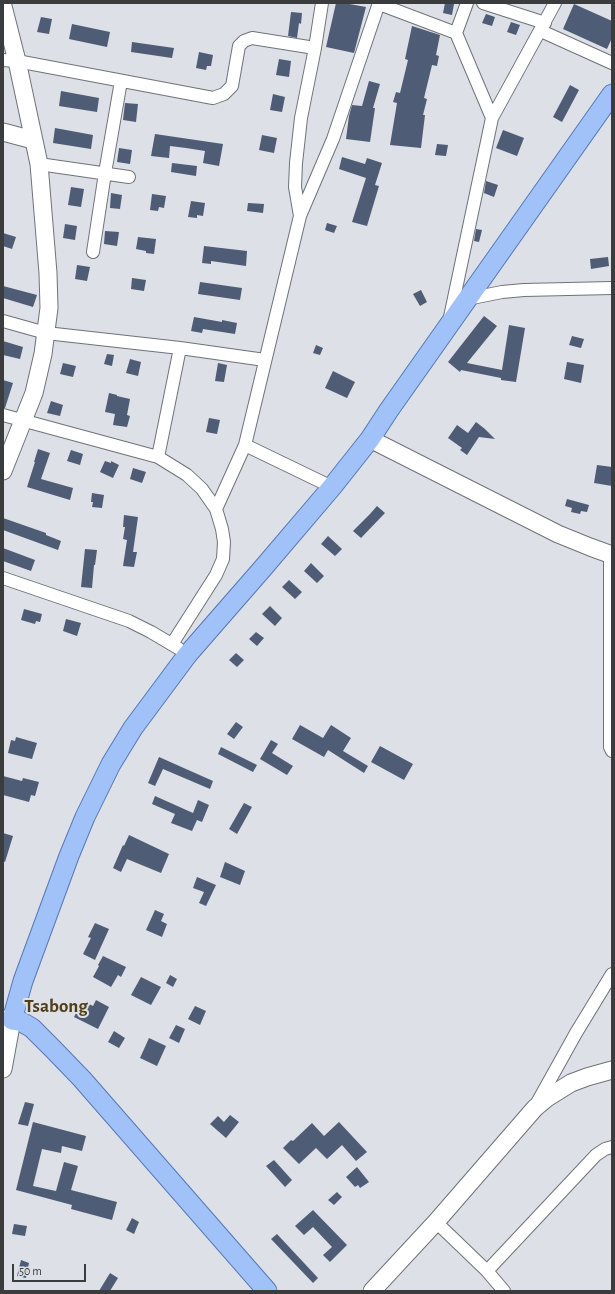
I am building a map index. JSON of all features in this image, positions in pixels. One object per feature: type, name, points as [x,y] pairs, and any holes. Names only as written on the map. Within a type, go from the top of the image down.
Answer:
[{"type":"main road","points":[[267,1291],[82,1079],[32,1028],[20,1021],[8,1019],[69,856],[94,798],[111,764],[133,728],[188,654],[264,568],[370,439],[612,94]]},
{"type":"street","points":[[300,216],[295,187],[296,163],[301,118],[322,3]]},
{"type":"street","points":[[216,509],[245,445],[300,216],[333,139],[379,3],[456,33]]},
{"type":"street","points":[[467,3],[456,33],[492,118]]},
{"type":"street","points":[[483,3],[543,27],[612,63]]},
{"type":"street","points":[[448,326],[492,118],[555,3]]},
{"type":"street","points":[[3,6],[10,61],[39,164],[48,273],[49,308],[43,354],[34,393],[3,471]]},
{"type":"street","points":[[10,61],[213,98],[224,94],[232,86],[239,46],[244,41],[252,38],[315,48]]},
{"type":"street","points":[[93,252],[104,173],[121,81]]},
{"type":"street","points":[[3,132],[33,140]]},
{"type":"street","points":[[39,164],[129,177]]},
{"type":"street","points":[[467,299],[502,292],[524,290],[612,288]]},
{"type":"street","points":[[3,321],[46,333],[180,348],[265,360]]},
{"type":"street","points":[[158,457],[180,348]]},
{"type":"street","points":[[3,415],[158,457],[187,475],[202,489],[216,509],[224,542],[223,559],[216,575],[172,644]]},
{"type":"street","points":[[370,439],[558,534],[611,555],[610,747],[612,751]]},
{"type":"street","points":[[245,445],[332,487]]},
{"type":"street","points":[[3,578],[129,621],[188,654]]},
{"type":"street","points":[[372,1291],[436,1222],[534,1108],[576,1033],[612,974]]},
{"type":"street","points":[[3,1069],[8,1019]]},
{"type":"street","points":[[534,1108],[571,1083],[612,1070]]},
{"type":"street","points":[[486,1271],[596,1155],[605,1149],[612,1147]]},
{"type":"street","points":[[436,1222],[486,1271],[504,1291]]},
{"type":"building","points":[[336,3],[366,7],[354,53],[326,47]]},
{"type":"building","points":[[445,3],[454,4],[452,15],[443,13]]},
{"type":"building","points":[[574,4],[612,21],[612,38],[607,49],[563,29]]},
{"type":"building","points":[[291,12],[302,13],[297,38],[288,36]]},
{"type":"building","points":[[486,14],[495,17],[492,26],[482,23]]},
{"type":"building","points":[[41,17],[52,19],[49,34],[37,32]]},
{"type":"building","points":[[511,22],[520,25],[516,35],[507,32]]},
{"type":"building","points":[[72,24],[110,32],[107,47],[69,39]]},
{"type":"building","points":[[412,26],[440,35],[436,55],[439,56],[437,66],[432,65],[424,98],[427,99],[423,115],[425,115],[421,148],[390,145],[397,103],[393,102],[396,92],[400,93],[408,60],[405,59]]},
{"type":"building","points":[[132,42],[174,48],[172,58],[131,52]]},
{"type":"building","points":[[199,52],[213,55],[211,66],[207,66],[206,70],[196,68]]},
{"type":"building","points":[[279,59],[291,61],[289,77],[276,75]]},
{"type":"building","points":[[369,81],[380,84],[373,108],[375,108],[370,142],[346,139],[352,105],[362,106]]},
{"type":"building","points":[[570,85],[579,90],[562,122],[553,117]]},
{"type":"building","points":[[61,91],[99,98],[97,112],[59,106]]},
{"type":"building","points":[[273,94],[285,97],[282,112],[270,110]]},
{"type":"building","points":[[125,103],[138,104],[136,122],[123,120]]},
{"type":"building","points":[[55,128],[93,135],[91,149],[53,143]]},
{"type":"building","points":[[503,130],[524,138],[517,156],[496,148]]},
{"type":"building","points":[[155,134],[223,144],[219,166],[203,163],[205,151],[186,148],[170,146],[169,158],[151,156]]},
{"type":"building","points":[[262,135],[277,138],[274,153],[259,150]]},
{"type":"building","points":[[437,144],[448,145],[446,156],[435,155]]},
{"type":"building","points":[[119,148],[132,150],[130,164],[117,162]]},
{"type":"building","points":[[342,157],[365,164],[367,158],[382,163],[375,185],[379,186],[367,226],[352,222],[366,178],[339,169]]},
{"type":"building","points":[[172,163],[197,166],[196,176],[171,172]]},
{"type":"building","points":[[486,181],[498,185],[494,197],[484,193]]},
{"type":"building","points":[[71,187],[84,189],[81,207],[68,205]]},
{"type":"building","points":[[111,193],[122,195],[120,209],[110,208]]},
{"type":"building","points":[[152,194],[166,196],[164,208],[159,207],[158,211],[150,210]]},
{"type":"building","points":[[191,201],[205,203],[203,216],[197,215],[197,218],[188,217]]},
{"type":"building","points":[[248,203],[264,204],[263,213],[247,211]]},
{"type":"building","points":[[327,223],[337,226],[334,233],[325,230]]},
{"type":"building","points":[[65,224],[77,226],[75,240],[63,238]]},
{"type":"building","points":[[476,229],[482,230],[479,242],[474,241]]},
{"type":"building","points":[[105,231],[119,232],[117,246],[104,244]]},
{"type":"building","points":[[3,233],[16,237],[12,249],[3,246]]},
{"type":"building","points":[[138,237],[156,239],[154,254],[136,249]]},
{"type":"building","points":[[204,246],[247,251],[246,266],[211,261],[211,264],[202,263]]},
{"type":"building","points":[[608,257],[609,266],[591,269],[590,259]]},
{"type":"building","points":[[77,265],[90,267],[87,281],[75,279]]},
{"type":"building","points":[[132,278],[146,280],[144,291],[131,289]]},
{"type":"building","points":[[200,282],[242,288],[240,300],[198,294]]},
{"type":"building","points":[[3,286],[37,295],[33,307],[3,298]]},
{"type":"building","points":[[421,290],[427,302],[420,306],[413,294]]},
{"type":"building","points":[[484,316],[497,326],[467,363],[502,370],[509,325],[525,328],[516,382],[501,380],[501,378],[461,370],[460,372],[448,362]]},
{"type":"building","points":[[194,317],[237,323],[235,334],[203,329],[202,333],[191,331]]},
{"type":"building","points":[[572,336],[584,339],[581,348],[569,345]]},
{"type":"building","points":[[3,341],[23,347],[20,359],[3,355]]},
{"type":"building","points":[[316,345],[323,348],[320,355],[313,353]]},
{"type":"building","points":[[107,354],[114,355],[112,366],[104,364]]},
{"type":"building","points":[[130,359],[141,362],[138,376],[126,373]]},
{"type":"building","points":[[567,362],[584,365],[581,383],[564,379]]},
{"type":"building","points":[[63,363],[76,366],[73,377],[60,374]]},
{"type":"building","points":[[218,363],[227,365],[224,382],[215,381]]},
{"type":"building","points":[[333,371],[355,382],[347,398],[325,388]]},
{"type":"building","points":[[3,380],[13,383],[5,408],[3,408]]},
{"type":"building","points":[[109,393],[130,399],[127,415],[130,416],[127,427],[113,425],[115,414],[105,412]]},
{"type":"building","points":[[51,401],[63,405],[60,416],[47,413]]},
{"type":"building","points":[[209,418],[220,420],[217,434],[206,432]]},
{"type":"building","points":[[476,422],[495,439],[479,437],[467,455],[460,450],[462,448],[448,438],[457,425],[468,433]]},
{"type":"building","points":[[38,449],[50,453],[41,479],[73,488],[70,500],[27,487]]},
{"type":"building","points":[[71,450],[83,454],[80,465],[67,461]]},
{"type":"building","points":[[105,461],[111,463],[111,461],[119,465],[113,478],[100,472]]},
{"type":"building","points":[[597,465],[612,467],[612,486],[594,483]]},
{"type":"building","points":[[133,468],[146,472],[142,483],[130,479]]},
{"type":"building","points":[[92,493],[104,495],[102,508],[92,507]]},
{"type":"building","points":[[567,499],[589,505],[587,512],[581,511],[580,514],[571,512],[572,508],[565,506]]},
{"type":"building","points":[[377,506],[385,513],[361,538],[353,531]]},
{"type":"building","points":[[124,515],[138,517],[133,552],[137,552],[134,567],[123,566],[127,540],[123,539],[125,527],[123,527]]},
{"type":"building","points":[[3,518],[46,533],[46,535],[61,541],[58,550],[3,530]]},
{"type":"building","points":[[328,536],[342,549],[335,556],[321,544]]},
{"type":"building","points":[[3,548],[35,560],[31,571],[3,561]]},
{"type":"building","points":[[85,549],[97,550],[92,588],[81,587]]},
{"type":"building","points":[[311,563],[324,576],[317,583],[304,571]]},
{"type":"building","points":[[289,580],[302,592],[295,599],[282,587]]},
{"type":"building","points":[[270,606],[282,618],[275,626],[262,614]]},
{"type":"building","points":[[24,609],[42,614],[40,622],[36,621],[35,624],[21,620]]},
{"type":"building","points":[[66,619],[81,623],[77,636],[63,631]]},
{"type":"building","points":[[256,632],[264,638],[257,646],[249,639]]},
{"type":"building","points":[[236,653],[244,660],[237,667],[229,660]]},
{"type":"building","points":[[236,722],[243,727],[234,739],[227,734]]},
{"type":"building","points":[[300,725],[323,738],[331,725],[351,738],[343,751],[368,766],[364,773],[328,750],[324,757],[292,739]]},
{"type":"building","points":[[16,737],[37,743],[32,759],[8,753],[11,740],[15,741]]},
{"type":"building","points":[[271,740],[278,744],[272,753],[293,766],[287,775],[260,759]]},
{"type":"building","points":[[380,746],[413,764],[404,780],[371,762]]},
{"type":"building","points":[[221,747],[257,765],[253,772],[218,754]]},
{"type":"building","points":[[159,757],[213,781],[210,789],[163,769],[155,786],[148,783]]},
{"type":"building","points":[[3,776],[22,781],[23,778],[39,782],[35,796],[31,795],[29,802],[3,795]]},
{"type":"building","points":[[155,796],[193,813],[198,800],[209,805],[202,822],[197,820],[192,831],[171,823],[175,814],[152,804]]},
{"type":"building","points":[[244,803],[252,807],[237,834],[229,829]]},
{"type":"building","points":[[3,833],[13,836],[5,862],[3,861]]},
{"type":"building","points":[[129,835],[169,854],[161,873],[127,859],[121,872],[113,868]]},
{"type":"building","points":[[225,862],[245,871],[240,885],[220,877]]},
{"type":"building","points":[[197,877],[216,885],[206,906],[199,903],[204,892],[193,888]]},
{"type":"building","points":[[155,910],[164,914],[161,921],[167,924],[162,937],[146,930]]},
{"type":"building","points":[[95,923],[109,929],[95,960],[83,954],[91,938],[88,937]]},
{"type":"building","points":[[103,956],[126,967],[121,977],[118,975],[111,987],[93,977]]},
{"type":"building","points":[[170,975],[177,979],[173,987],[166,983]]},
{"type":"building","points":[[141,977],[161,987],[151,1005],[131,995]]},
{"type":"building","points":[[96,1000],[109,1007],[98,1029],[74,1017],[81,1004],[87,1008],[89,1004],[93,1006]]},
{"type":"building","points":[[195,1006],[206,1011],[200,1025],[188,1019]]},
{"type":"building","points":[[176,1025],[185,1029],[179,1043],[169,1038]]},
{"type":"building","points":[[114,1031],[125,1038],[119,1048],[108,1042]]},
{"type":"building","points":[[149,1038],[166,1046],[157,1066],[140,1058]]},
{"type":"building","points":[[25,1102],[34,1104],[28,1126],[18,1124]]},
{"type":"building","points":[[230,1115],[239,1122],[226,1138],[210,1124],[218,1116],[224,1122]]},
{"type":"building","points":[[33,1122],[86,1136],[82,1151],[62,1146],[61,1153],[42,1149],[33,1186],[56,1191],[64,1162],[78,1166],[71,1190],[117,1202],[112,1220],[71,1209],[72,1205],[16,1190]]},
{"type":"building","points":[[339,1122],[367,1152],[356,1161],[342,1145],[327,1159],[316,1148],[299,1164],[283,1148],[291,1140],[293,1141],[312,1123],[324,1136]]},
{"type":"building","points":[[274,1160],[292,1180],[285,1187],[266,1166]]},
{"type":"building","points":[[357,1167],[369,1182],[360,1188],[358,1185],[355,1187],[346,1177]]},
{"type":"building","points":[[337,1192],[342,1197],[334,1205],[328,1200]]},
{"type":"building","points":[[313,1210],[347,1245],[330,1262],[323,1255],[332,1247],[313,1227],[304,1235],[295,1226]]},
{"type":"building","points":[[132,1218],[139,1222],[134,1234],[126,1230]]},
{"type":"building","points":[[14,1224],[27,1226],[25,1236],[12,1234]]},
{"type":"building","points":[[277,1234],[318,1278],[313,1283],[271,1239]]},
{"type":"building","points":[[21,1260],[29,1263],[26,1278],[17,1276]]},
{"type":"building","points":[[110,1273],[118,1278],[110,1291],[99,1291]]},
{"type":"district","name":"Tsabong","points":[[56,1006]]}]
